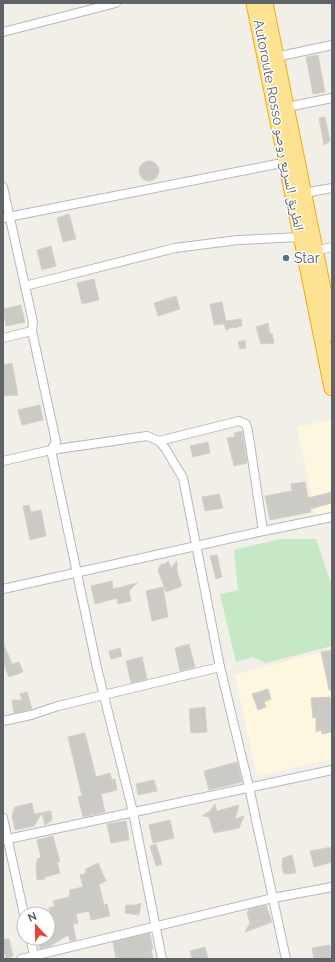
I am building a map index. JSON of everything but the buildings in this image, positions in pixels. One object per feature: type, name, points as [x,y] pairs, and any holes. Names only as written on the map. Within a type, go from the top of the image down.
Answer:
[{"type":"highway","name":"Autoroute Rosso الطريق السريع روصو","points":[[254,3],[332,388]]},
{"type":"highway","name":"Autoroute Rosso الطريق السريع روصو","points":[[265,3],[332,333]]},
{"type":"street","points":[[3,32],[116,3]]},
{"type":"street","points":[[276,56],[332,45]]},
{"type":"street","points":[[287,106],[332,98]]},
{"type":"street","points":[[6,217],[287,162]]},
{"type":"street","points":[[3,187],[6,217],[25,286],[33,322],[32,331],[56,442],[51,450],[104,695],[133,812],[162,959]]},
{"type":"street","points":[[304,193],[332,188]]},
{"type":"street","points":[[25,286],[175,248],[238,240],[301,237]]},
{"type":"street","points":[[315,251],[332,247]]},
{"type":"street","points":[[3,338],[32,331]]},
{"type":"street","points":[[159,441],[239,421],[246,424],[263,531]]},
{"type":"street","points":[[3,461],[51,450],[148,436],[159,441],[165,448],[183,478],[220,667],[249,787],[286,959]]},
{"type":"street","points":[[3,589],[332,517]]},
{"type":"street","points":[[3,721],[32,715],[58,706],[220,667]]},
{"type":"street","points":[[5,840],[332,770]]},
{"type":"street","points":[[3,818],[5,840],[22,906]]},
{"type":"street","points":[[21,959],[34,958],[72,946],[273,898],[332,887]]},
{"type":"street","points":[[32,946],[34,958]]},
{"type":"shaded area","points":[[331,420],[332,513],[316,516],[297,427]]},
{"type":"shaded area","points":[[332,649],[332,759],[257,776],[235,675]]},
{"type":"green space","points":[[280,539],[316,539],[332,586],[332,646],[266,663],[253,657],[236,662],[220,594],[238,590],[234,550]]},
{"type":"place","name":"Star","points":[[286,258]]}]
